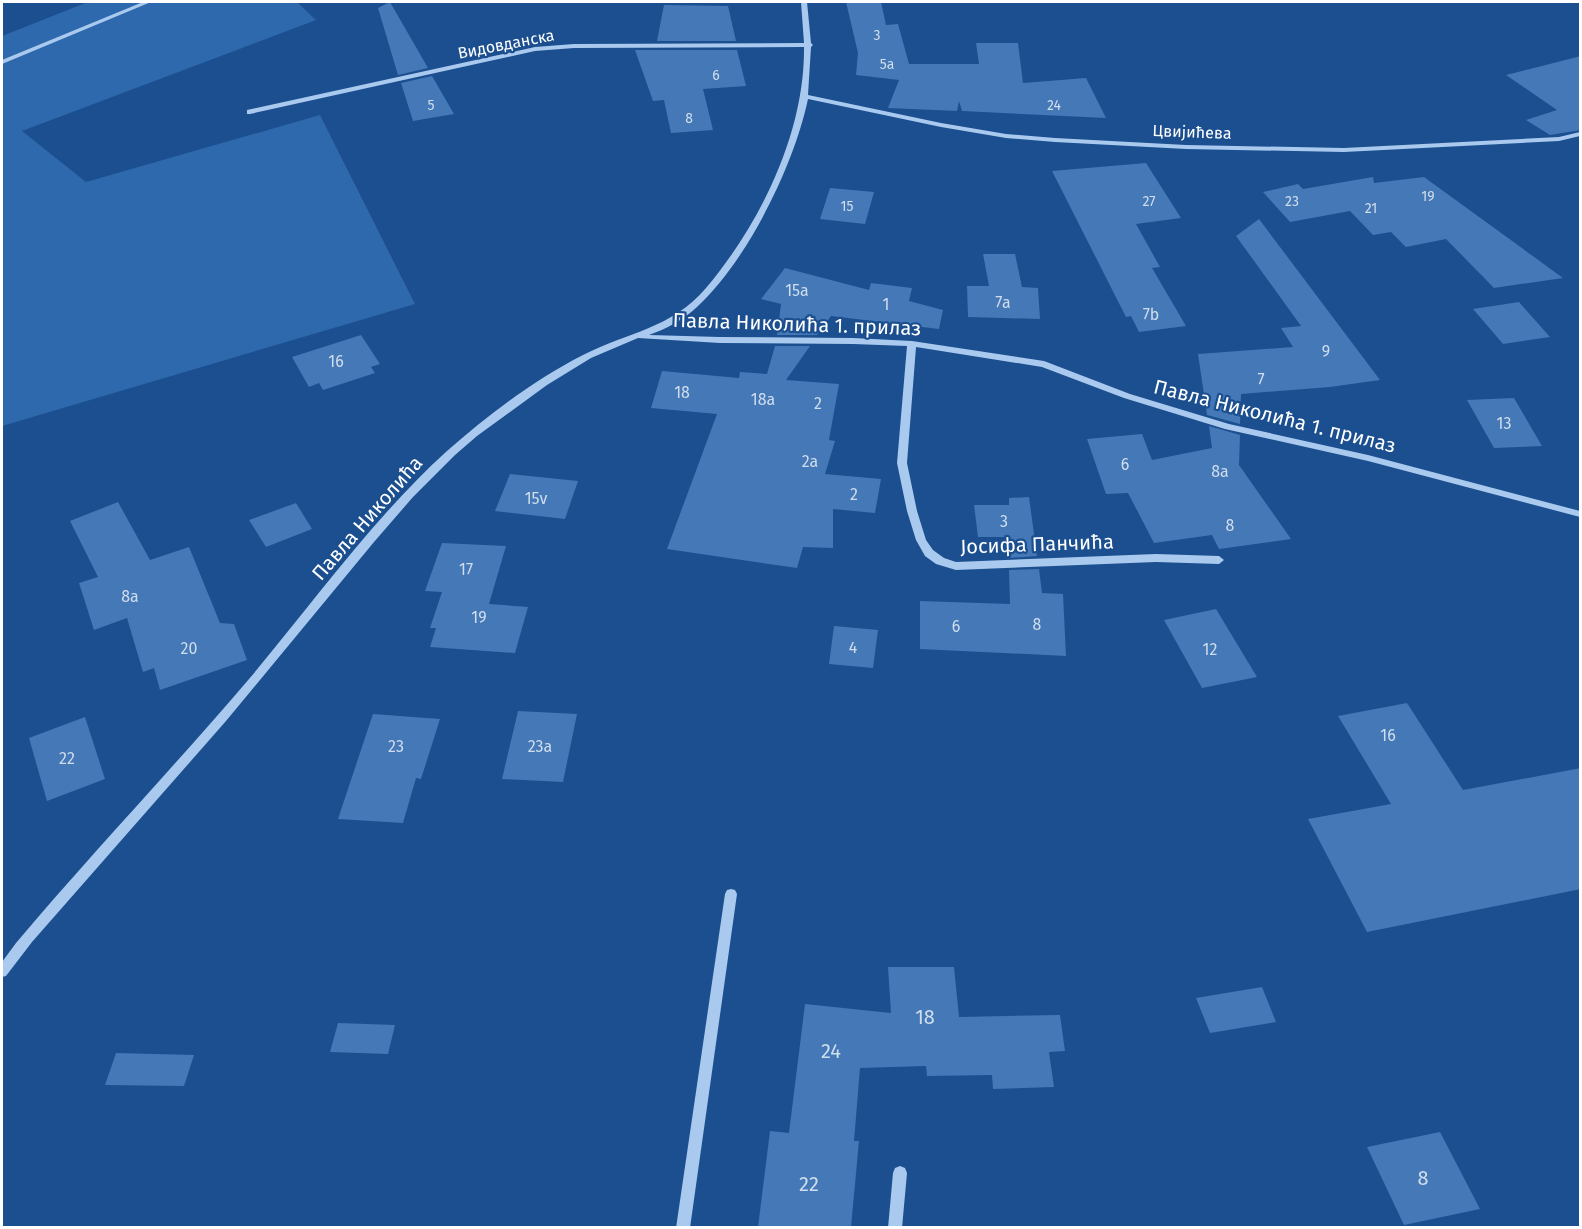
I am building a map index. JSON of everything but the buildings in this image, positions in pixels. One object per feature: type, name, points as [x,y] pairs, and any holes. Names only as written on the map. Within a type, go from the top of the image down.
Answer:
[{"type":"street","points":[[2,62],[148,2]]},
{"type":"street","name":"Павла Николића","points":[[2,972],[70,890],[280,650],[419,483],[471,436],[557,372],[614,343],[639,337],[671,324],[705,294],[734,258],[787,158],[805,96],[809,45],[804,2]]},
{"type":"street","name":"Видовданска","points":[[250,112],[535,49],[574,46],[809,45]]},
{"type":"street","name":"Цвијићева","points":[[805,96],[941,125],[1006,136],[1185,147],[1344,150],[1558,139],[1581,134]]},
{"type":"street","name":"Павла Николића 1. прилаз","points":[[639,337],[720,340],[853,340],[912,344],[1044,364],[1126,396],[1228,427],[1368,458],[1581,514]]},
{"type":"street","name":"Јосифа Панчића","points":[[912,344],[902,463],[921,540],[929,553],[940,561],[956,566],[1156,558],[1219,560]]},
{"type":"street","points":[[683,1227],[731,894]]},
{"type":"street","points":[[895,1227],[900,1173]]},
{"type":"shaded area","points":[[88,2],[297,2],[316,20],[22,131],[86,182],[320,115],[415,304],[2,426],[2,36]]}]
